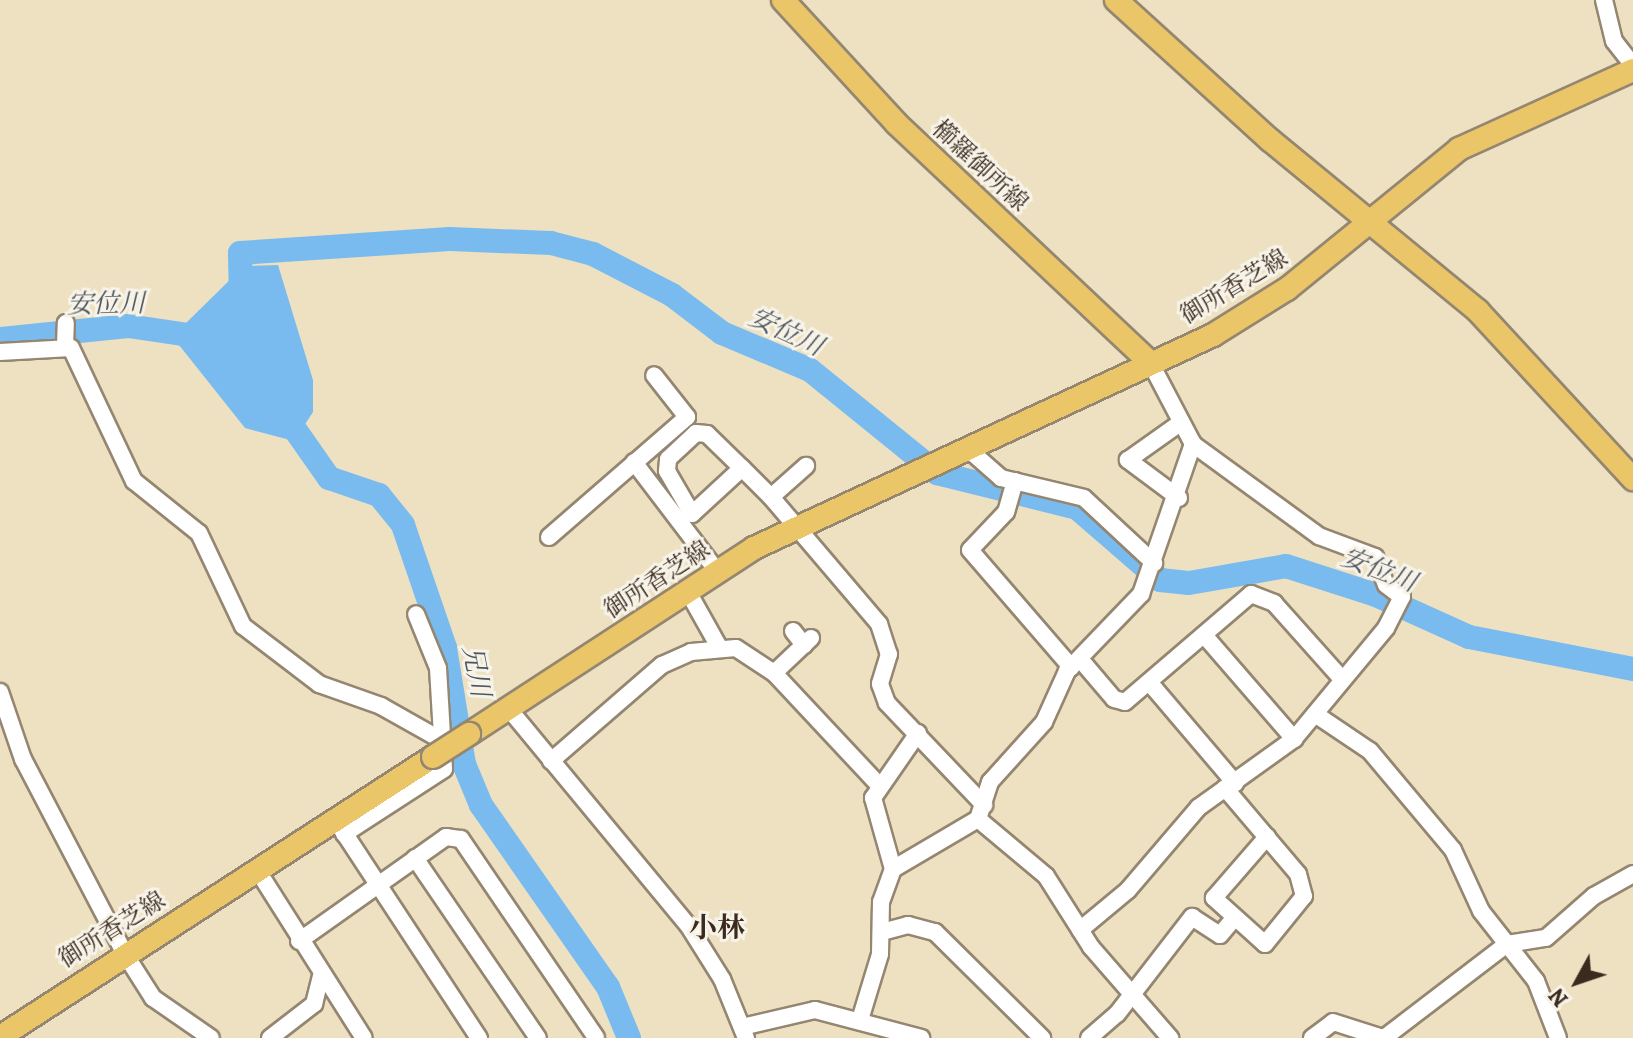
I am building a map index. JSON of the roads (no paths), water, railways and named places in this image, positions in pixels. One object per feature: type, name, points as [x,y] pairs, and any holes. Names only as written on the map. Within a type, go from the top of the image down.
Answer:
[{"type":"main road","name":"櫛羅御所線","points":[[783,0],[897,124],[1150,362]]},
{"type":"main road","points":[[1116,0],[1478,311],[1633,479]]},
{"type":"main road","name":"御所香芝線","points":[[0,1037],[256,868],[340,826],[438,749],[509,709],[717,571],[797,527],[1150,362],[1287,289],[1459,149],[1633,68]]},
{"type":"street","points":[[1604,0],[1614,41],[1633,68]]},
{"type":"street","points":[[65,346],[66,323]]},
{"type":"street","points":[[0,352],[65,346],[77,353],[134,481],[199,533],[243,626],[319,684],[381,706],[438,749]]},
{"type":"street","points":[[1080,930],[1230,786],[1294,739],[1394,614],[1402,597],[1386,585],[1375,557],[1319,536],[1193,444],[1150,362]]},
{"type":"street","points":[[549,537],[687,417],[654,375]]},
{"type":"street","points":[[1179,498],[1128,460],[1180,423]]},
{"type":"street","points":[[742,468],[692,514],[667,471],[668,459],[696,433],[707,434],[742,468],[771,497],[879,624],[889,654],[882,694],[918,733],[981,812],[1046,876],[1080,930],[1170,1038]]},
{"type":"street","points":[[860,1020],[882,932],[881,902],[893,869],[981,812],[990,782],[1044,722],[1076,663],[1148,581],[1179,498],[1193,444]]},
{"type":"street","points":[[968,449],[988,472],[1014,488],[1084,498],[1154,563]]},
{"type":"street","points":[[634,462],[717,571]]},
{"type":"street","points":[[771,497],[806,466]]},
{"type":"street","points":[[1014,488],[970,550],[1114,699],[1125,702],[1204,635],[1239,600],[1263,596],[1341,678]]},
{"type":"street","points":[[687,590],[719,647]]},
{"type":"street","points":[[416,614],[438,668],[438,749]]},
{"type":"street","points":[[1204,635],[1294,739]]},
{"type":"street","points":[[774,673],[802,638]]},
{"type":"street","points":[[551,761],[662,665],[719,647],[749,653],[774,673],[878,784]]},
{"type":"street","points":[[1149,682],[1298,874],[1304,896],[1265,944],[1214,898],[1267,837]]},
{"type":"street","points":[[0,692],[23,759],[125,954],[153,998],[211,1038]]},
{"type":"street","points":[[509,709],[708,954],[744,1032],[804,1009],[860,1020],[921,1038]]},
{"type":"street","points":[[1315,714],[1380,762],[1453,850],[1471,893],[1536,981],[1558,1038]]},
{"type":"street","points":[[893,869],[873,811],[878,784],[918,733]]},
{"type":"street","points":[[340,826],[374,887],[479,1038]]},
{"type":"street","points":[[299,941],[446,837],[461,839],[596,1038]]},
{"type":"street","points":[[415,858],[538,1038]]},
{"type":"street","points":[[256,868],[361,1037]]},
{"type":"street","points":[[1312,1038],[1333,1022],[1383,1038],[1507,944],[1546,938],[1594,896],[1633,874]]},
{"type":"street","points":[[1089,1038],[1135,993],[1192,917],[1220,935],[1235,917]]},
{"type":"street","points":[[882,932],[908,925],[935,932],[1042,1038]]},
{"type":"street","points":[[270,1038],[314,1004],[321,976]]},
{"type":"water","points":[[278,265],[313,380],[313,412],[294,441],[245,428],[179,345],[187,322],[244,266]]},
{"type":"waterway","name":"安位川","points":[[241,301],[240,253],[450,239],[551,243],[593,254],[672,295],[722,333],[810,370],[937,473],[1077,508],[1160,580],[1189,583],[1286,566],[1376,595],[1469,637],[1633,669]]},
{"type":"waterway","name":"安位川","points":[[0,339],[128,326],[216,339]]},
{"type":"waterway","name":"兄川","points":[[282,411],[329,478],[379,495],[403,525],[445,648],[464,764],[481,805],[608,987],[629,1038]]},
{"type":"district","name":"小林","points":[[717,928]]}]
